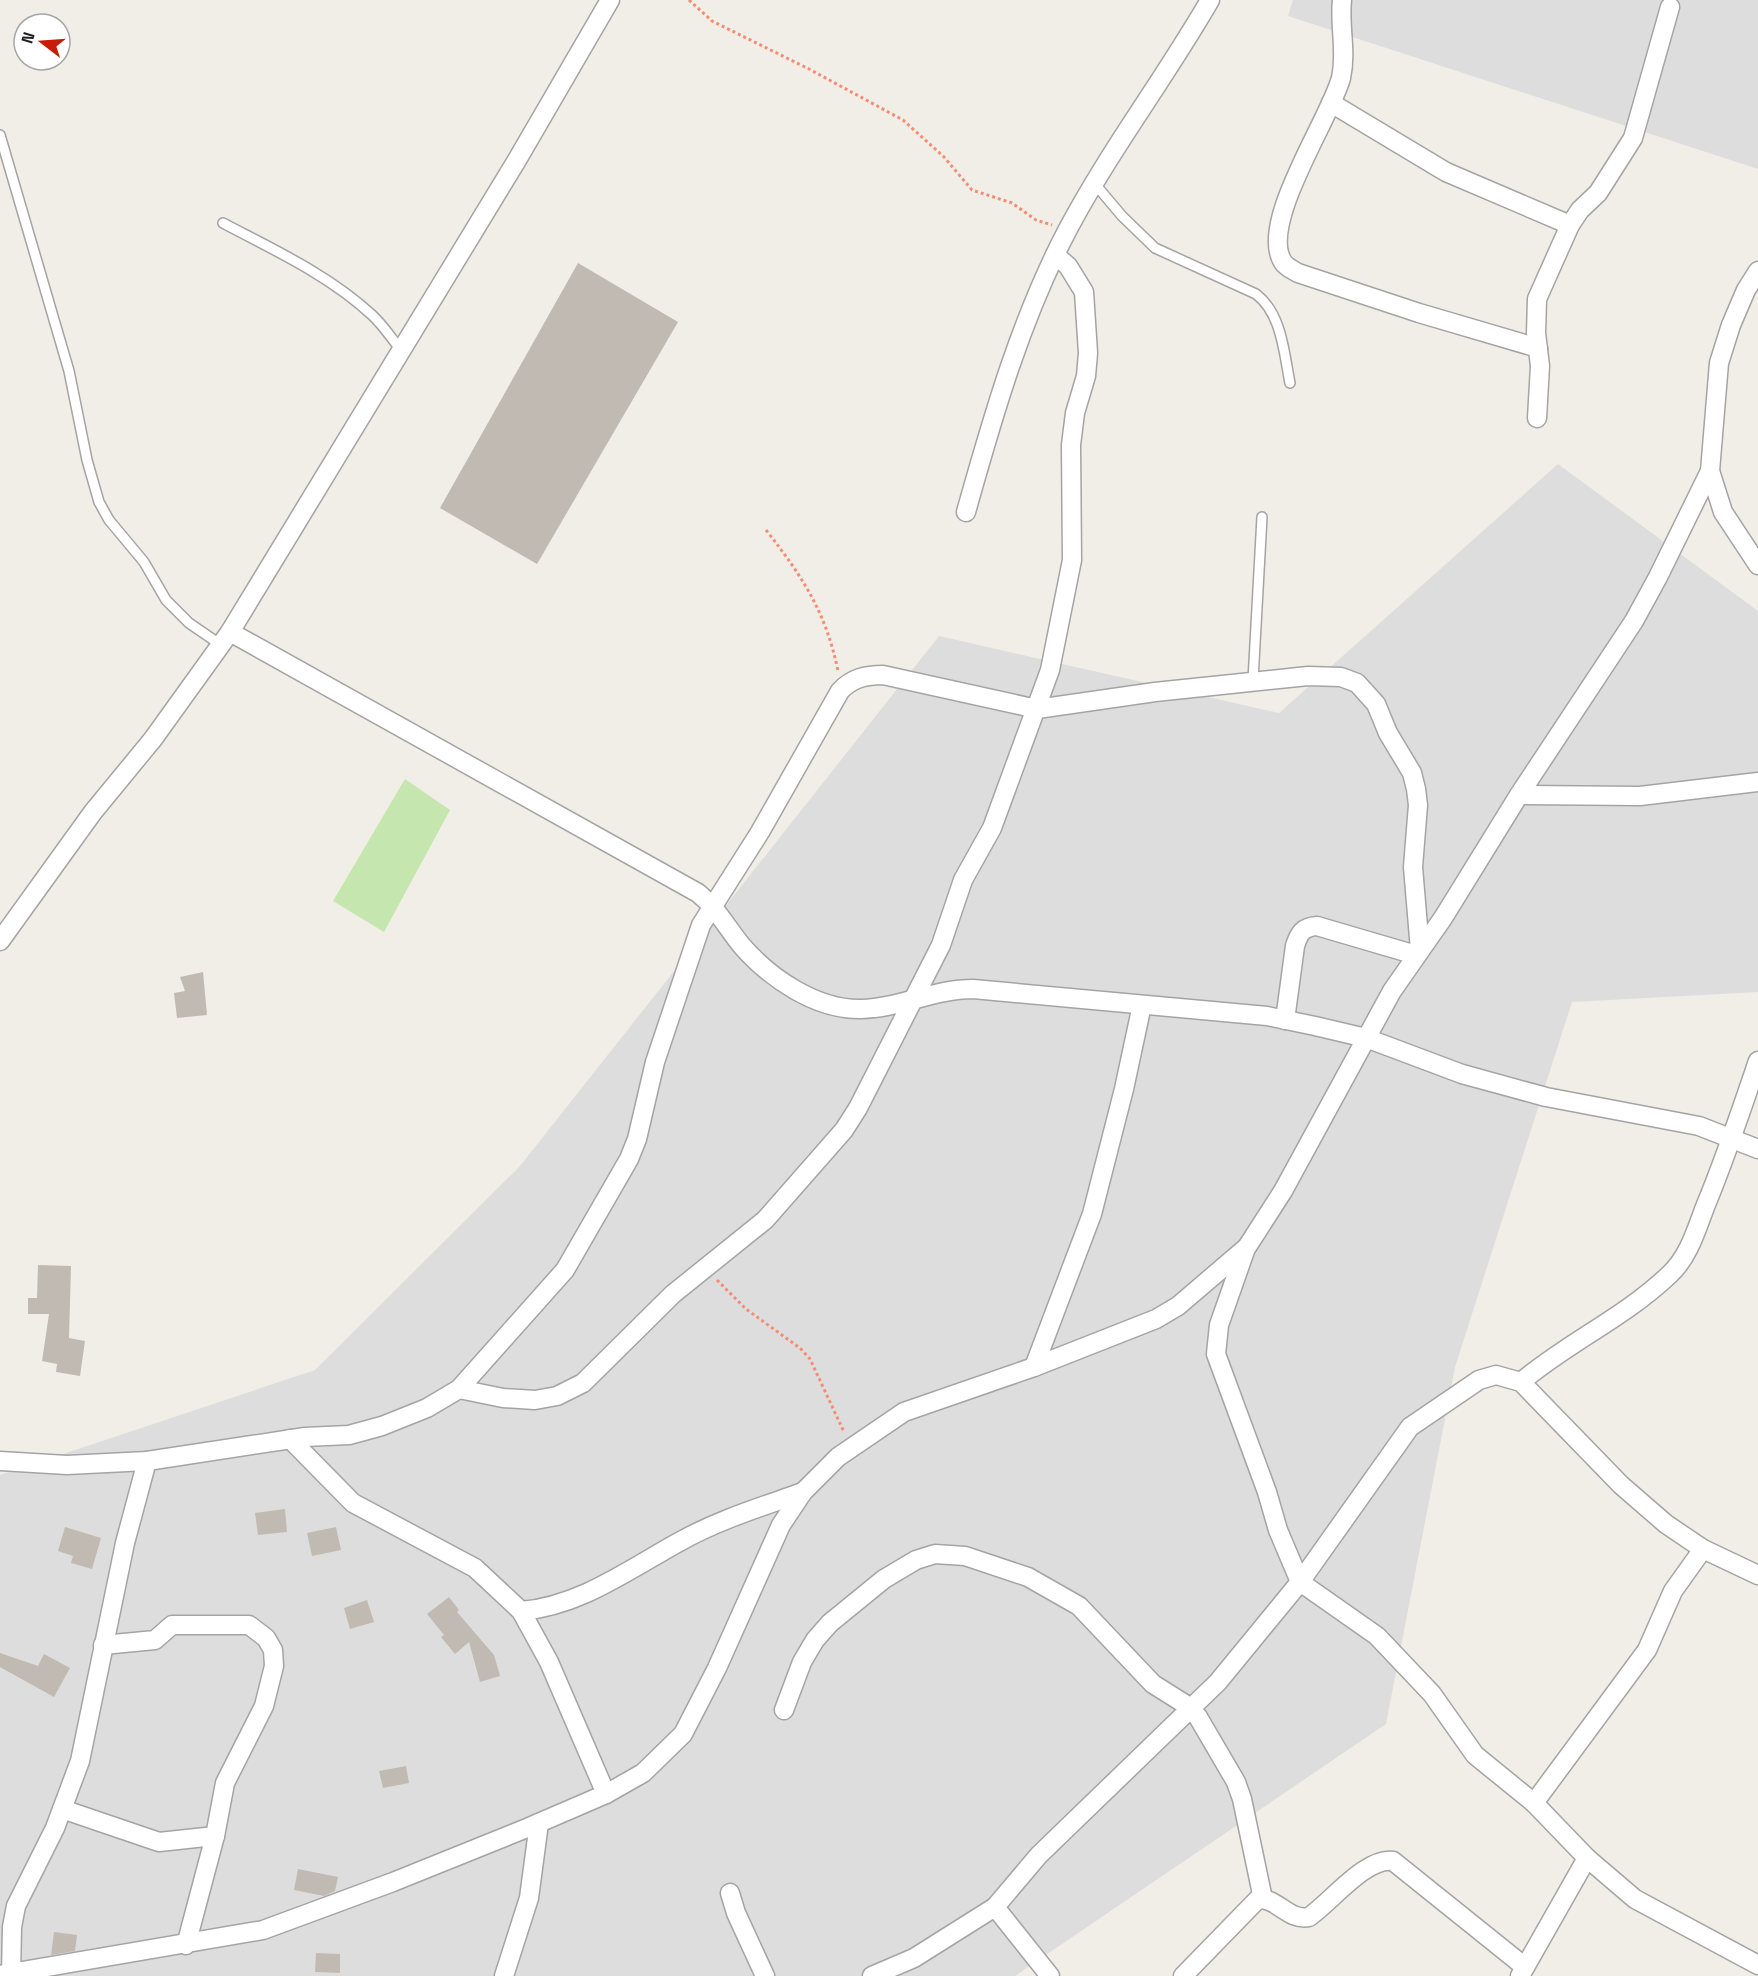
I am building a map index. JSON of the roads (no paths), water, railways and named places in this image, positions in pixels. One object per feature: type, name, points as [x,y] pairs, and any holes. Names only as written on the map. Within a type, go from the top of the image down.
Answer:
[{"type":"street","points":[[0,941],[93,812],[153,739],[225,638],[401,350],[610,0]]},
{"type":"street","points":[[966,512],[995,409],[1055,255],[1068,228],[1178,55],[1210,0]]},
{"type":"street","points":[[1342,0],[1345,54],[1341,76],[1331,103],[1290,189],[1277,235],[1280,256],[1284,264],[1298,273],[1419,313],[1538,348]]},
{"type":"street","points":[[1537,418],[1540,366],[1535,313],[1537,299],[1570,225],[1580,210],[1598,193],[1633,138],[1670,8]]},
{"type":"street","points":[[1331,103],[1446,172],[1570,225]]},
{"type":"street","points":[[459,1389],[503,1398],[535,1400],[557,1396],[583,1383],[673,1294],[765,1220],[844,1130],[858,1108],[941,945],[963,880],[992,828],[1050,670],[1070,569],[1071,445],[1075,413],[1088,365],[1088,330],[1084,292],[1068,266],[1055,255]]},
{"type":"street","points":[[1758,271],[1746,290],[1731,325],[1719,363],[1710,471],[1634,621],[1418,953],[1366,1038],[1283,1191],[1247,1246],[1219,1325],[1216,1354],[1267,1492],[1278,1530],[1300,1582],[1377,1636],[1432,1694],[1475,1755],[1534,1803],[1587,1858],[1635,1899],[1758,1965]]},
{"type":"street","points":[[1710,471],[1724,512],[1758,565]]},
{"type":"street","points":[[225,638],[670,877],[712,905],[753,957],[800,992],[817,1001],[859,1009],[889,1006],[937,991],[973,989],[1285,1020],[1366,1038],[1462,1074],[1525,1091],[1699,1126],[1758,1149]]},
{"type":"street","points":[[0,1461],[17,1464],[68,1465],[147,1461],[290,1439],[363,1432],[427,1408],[459,1389],[565,1270],[634,1151],[655,1062],[698,934],[712,905],[760,832],[840,691],[851,681],[883,675],[1037,709],[1253,680],[1308,676],[1341,677],[1357,683],[1376,704],[1388,734],[1412,773],[1416,789],[1418,805],[1413,867],[1418,953]]},
{"type":"street","points":[[1520,795],[1640,796],[1758,782]]},
{"type":"street","points":[[1285,1020],[1295,946],[1298,936],[1305,928],[1317,926],[1418,953]]},
{"type":"street","points":[[1034,1367],[1092,1214],[1119,1111],[1142,1005]]},
{"type":"street","points":[[1521,1382],[1561,1350],[1641,1298],[1670,1275],[1684,1257],[1734,1139],[1758,1061]]},
{"type":"street","points":[[147,1461],[125,1543],[80,1761],[62,1809],[16,1906],[8,1974],[263,1930],[393,1882],[539,1823],[606,1794],[643,1773],[683,1734],[717,1668],[764,1557],[781,1525],[803,1492],[854,1445],[904,1412],[1034,1367],[1156,1319],[1178,1306],[1247,1246]]},
{"type":"street","points":[[872,1976],[914,1958],[995,1907],[1039,1855],[1218,1682],[1300,1582],[1410,1427],[1487,1376],[1507,1377],[1521,1382],[1621,1485],[1666,1524],[1703,1550],[1758,1575]]},
{"type":"street","points":[[290,1439],[353,1503],[475,1568],[521,1611],[549,1662],[606,1794]]},
{"type":"street","points":[[521,1611],[562,1604],[629,1572],[706,1528],[803,1492]]},
{"type":"street","points":[[1534,1803],[1647,1650],[1673,1591],[1703,1550]]},
{"type":"street","points":[[784,1710],[802,1662],[815,1640],[830,1623],[884,1579],[916,1560],[935,1554],[965,1556],[1028,1577],[1059,1593],[1094,1621],[1153,1684],[1191,1709],[1208,1733],[1239,1791],[1263,1899]]},
{"type":"street","points":[[103,1644],[155,1640],[172,1625],[249,1625],[267,1638],[273,1650],[274,1666],[267,1696],[225,1783],[215,1836],[186,1945]]},
{"type":"street","points":[[62,1809],[159,1842],[215,1836]]},
{"type":"street","points":[[504,1976],[529,1898],[539,1823]]},
{"type":"street","points":[[1183,1976],[1253,1902],[1269,1900],[1298,1918],[1309,1917],[1372,1863],[1393,1862],[1522,1971],[1587,1858]]},
{"type":"street","points":[[730,1893],[736,1913],[765,1976]]},
{"type":"street","points":[[995,1907],[1050,1976]]},
{"type":"lane","points":[[0,135],[69,371],[87,460],[99,502],[109,519],[144,562],[166,600],[189,623],[225,638]]},
{"type":"lane","points":[[1095,184],[1122,216],[1155,248],[1256,294],[1269,304],[1280,336],[1290,383]]},
{"type":"lane","points":[[223,223],[286,256],[337,288],[373,315],[401,350]]},
{"type":"lane","points":[[1253,680],[1262,517]]}]
